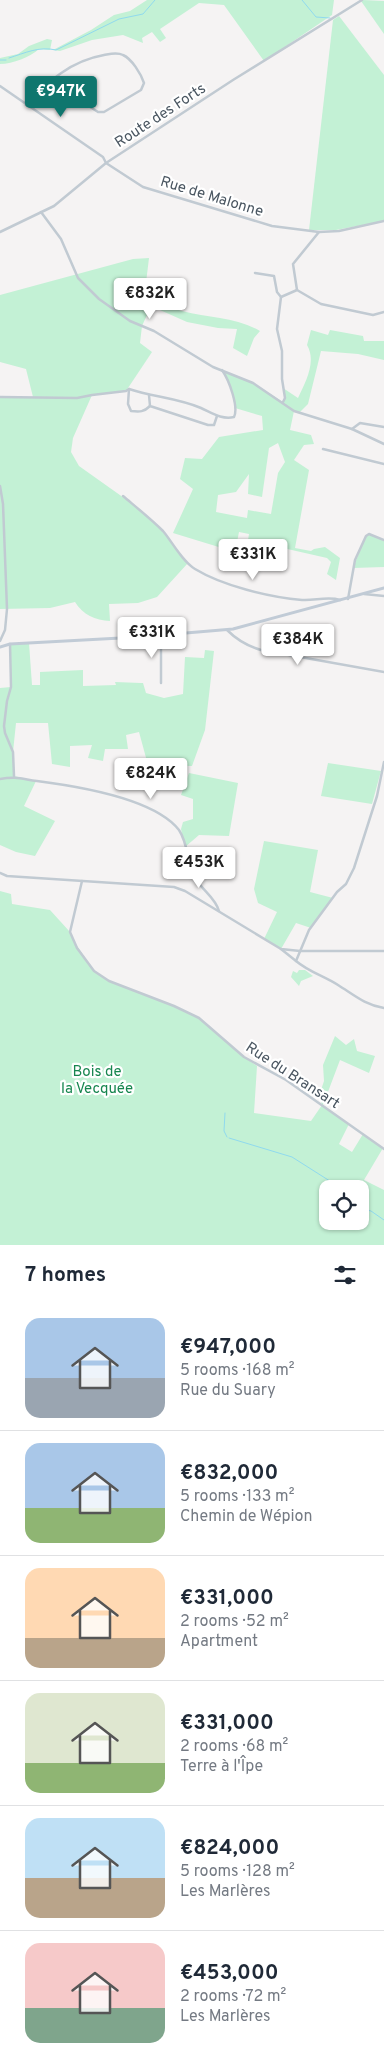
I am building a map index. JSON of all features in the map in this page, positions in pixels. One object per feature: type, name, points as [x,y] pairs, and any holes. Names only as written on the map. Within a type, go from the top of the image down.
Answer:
[{"type":"main road","points":[[0,647],[10,644],[227,630],[384,588]]},
{"type":"street","name":"Route des Forts","points":[[0,232],[63,200],[106,163],[233,80],[362,0]]},
{"type":"street","points":[[26,105],[50,81],[82,60],[115,54],[124,55],[144,83],[141,90],[104,112],[98,112],[50,81]]},
{"type":"street","name":"Rue de Malonne","points":[[0,86],[103,157],[106,163],[144,187],[235,214],[255,222],[289,230],[339,231],[384,221]]},
{"type":"street","points":[[41,212],[61,239],[78,278],[99,299],[130,321],[154,331],[201,361],[253,383],[294,411],[352,429],[384,444]]},
{"type":"street","points":[[319,232],[293,264],[297,290],[320,304],[374,315],[384,312]]},
{"type":"street","points":[[255,274],[274,276],[277,292],[281,297],[277,329],[282,351],[282,379],[285,398],[283,402]]},
{"type":"street","points":[[281,297],[297,290]]},
{"type":"street","points":[[0,397],[77,398],[129,389],[185,402],[217,416],[234,417],[236,414],[231,389],[222,370]]},
{"type":"street","points":[[129,389],[128,404],[132,411],[146,411],[150,406],[149,394]]},
{"type":"street","points":[[150,406],[214,425],[217,416]]},
{"type":"street","points":[[352,429],[360,423],[384,427]]},
{"type":"street","points":[[322,449],[384,464]]},
{"type":"street","points":[[0,486],[4,521],[7,610],[5,630],[0,641]]},
{"type":"street","points":[[123,496],[162,531],[192,568],[203,574],[238,587],[301,600],[334,598],[341,601]]},
{"type":"street","points":[[348,599],[355,560],[366,536],[369,534],[384,540]]},
{"type":"street","points":[[364,594],[384,596]]},
{"type":"street","points":[[227,630],[246,646],[384,672]]},
{"type":"street","points":[[161,635],[161,683]]},
{"type":"street","points":[[10,644],[11,687],[6,701],[4,726],[13,752],[14,776]]},
{"type":"street","points":[[296,961],[308,930],[337,892],[346,884],[354,868],[377,796],[384,762]]},
{"type":"street","points":[[0,779],[14,776],[121,797],[160,813],[179,830],[196,880],[210,896],[219,912]]},
{"type":"street","points":[[0,873],[7,876],[174,887],[184,891],[281,949],[315,974],[338,985],[360,1001],[384,1008]]},
{"type":"street","name":"Rue du Bransart","points":[[82,881],[70,932],[77,948],[94,971],[109,982],[174,1006],[199,1018],[244,1057],[286,1080],[383,1148]]},
{"type":"street","points":[[281,949],[300,951],[384,951]]},
{"type":"street","points":[[383,1148],[384,1143]]},
{"type":"green space","points":[[147,0],[334,0],[332,15],[264,61],[224,5],[199,3],[160,29],[166,38],[160,42],[152,32],[142,38],[143,43],[123,35],[92,40],[60,51],[53,50],[91,30],[114,15],[130,11]]},
{"type":"green space","points":[[361,1],[384,1],[384,34]]},
{"type":"green space","points":[[339,16],[384,75],[384,221],[336,230],[309,230],[333,20]]},
{"type":"green space","points":[[47,39],[52,40],[50,50],[39,49],[21,60],[0,64],[0,58],[18,54],[29,46]]},
{"type":"green space","points":[[149,258],[145,291],[149,294],[178,310],[232,320],[260,331],[254,338],[247,356],[233,348],[237,329],[218,328],[187,322],[151,306],[142,326],[140,343],[152,352],[126,391],[92,395],[73,438],[71,452],[79,466],[141,510],[162,531],[188,563],[157,597],[138,603],[109,604],[110,621],[90,616],[75,602],[50,608],[0,609],[0,397],[33,397],[26,369],[0,362],[0,295],[133,259]]},
{"type":"green space","points":[[311,330],[328,335],[330,330],[363,336],[364,341],[384,341],[384,360],[358,354],[321,351],[308,404],[300,412],[294,411],[290,430],[311,435],[314,444],[304,445],[294,460],[309,470],[295,548],[311,551],[325,547],[340,558],[336,580],[327,574],[331,562],[327,558],[283,548],[279,560],[246,553],[249,534],[239,532],[235,552],[173,533],[193,489],[180,479],[185,458],[202,459],[219,437],[263,430],[262,416],[235,408],[231,389],[222,370],[253,383],[283,402],[285,398],[283,388],[298,398],[309,372],[311,358],[307,345]],"holes":[[[278,443],[285,462],[278,473],[271,514],[248,510],[247,518],[216,512],[218,495],[236,492],[249,474],[248,494],[262,497],[269,448]]]},
{"type":"green space","points":[[369,534],[384,541],[384,567],[353,568],[366,536]]},
{"type":"green space","points":[[29,643],[32,685],[40,685],[40,672],[83,670],[83,686],[116,685],[115,682],[143,683],[146,693],[164,698],[183,694],[185,657],[204,658],[205,650],[214,651],[205,730],[192,766],[148,765],[139,732],[126,735],[128,749],[105,749],[103,761],[88,758],[92,745],[70,746],[70,767],[52,764],[48,723],[16,723],[13,752],[14,776],[36,781],[24,806],[55,821],[35,856],[16,852],[0,845],[0,688],[11,687],[10,644]]},
{"type":"green space","points":[[328,763],[381,771],[372,804],[321,796]]},
{"type":"green space","points":[[189,773],[238,783],[229,836],[199,835],[185,847],[181,829],[183,822],[193,819],[193,799],[181,795]]},
{"type":"green space","points":[[264,841],[318,850],[310,892],[333,898],[311,928],[296,923],[281,949],[264,939],[277,912],[258,903],[254,889]]},
{"type":"green space","name":"Bois de la Vecquée","points":[[0,891],[11,894],[12,904],[50,910],[70,932],[73,940],[94,971],[109,981],[174,1006],[199,1018],[257,1066],[254,1113],[311,1121],[322,1105],[319,1096],[324,1081],[323,1065],[335,1036],[346,1045],[354,1039],[357,1051],[375,1056],[369,1073],[340,1060],[323,1105],[349,1124],[339,1144],[352,1152],[363,1134],[383,1148],[364,1180],[319,1180],[319,1230],[369,1230],[369,1182],[384,1190],[384,1245],[0,1245]]},
{"type":"green space","points":[[299,970],[305,970],[313,976],[301,981],[299,986],[291,977],[293,971],[297,973]]},
{"type":"waterway","points":[[9,58],[38,49],[56,50],[119,19],[143,14],[155,0]]},
{"type":"waterway","points":[[302,0],[316,17],[330,18]]},
{"type":"waterway","points":[[0,60],[6,60]]},
{"type":"waterway","points":[[225,1113],[224,1131],[227,1137]]},
{"type":"waterway","points":[[229,1138],[292,1157],[328,1180]]},
{"type":"waterway","points":[[369,1210],[384,1220]]}]
